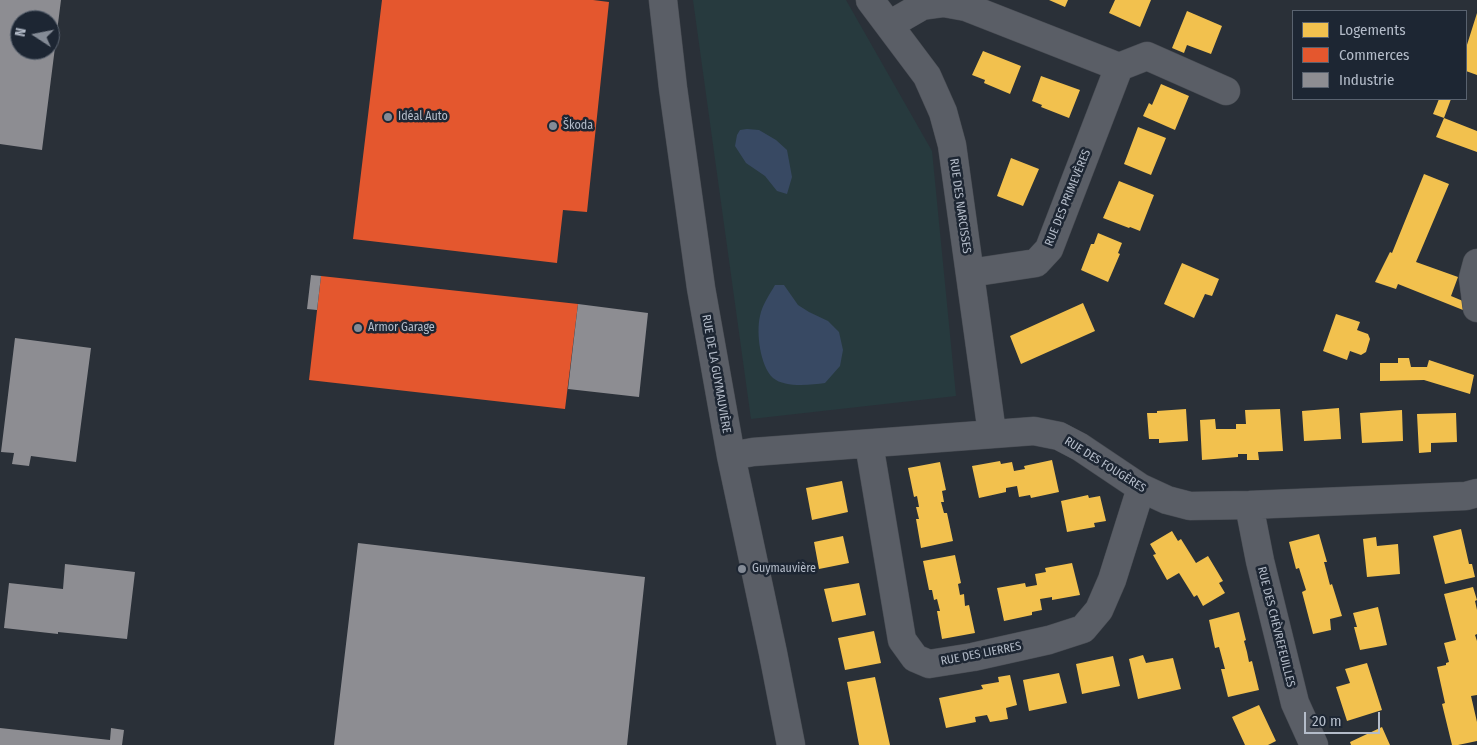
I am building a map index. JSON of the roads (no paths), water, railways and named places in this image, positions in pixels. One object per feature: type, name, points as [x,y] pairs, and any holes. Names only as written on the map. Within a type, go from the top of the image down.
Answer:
[{"type":"street","name":"RUE DE LA GUYMAUVIÈRE","points":[[663,0],[673,88],[701,288],[732,456],[774,653],[791,745]]},
{"type":"street","name":"RUE DES NARCISSES","points":[[870,0],[927,76],[944,112],[952,145],[992,433]]},
{"type":"street","points":[[889,25],[922,6],[944,3],[966,7],[1119,67],[1147,56],[1226,91]]},
{"type":"street","name":"RUE DES PRIMEVÈRES","points":[[970,272],[1036,263],[1049,249],[1119,67]]},
{"type":"street","points":[[1477,263],[1473,278],[1477,308]]},
{"type":"street","name":"RUE DES FOUGÈRES","points":[[732,456],[753,452],[1034,431],[1059,436],[1080,447],[1141,488],[1168,500],[1190,506],[1466,496],[1477,493]]},
{"type":"street","name":"RUE DES LIERRES","points":[[869,444],[902,640],[915,658],[929,664],[973,657],[1049,640],[1083,629],[1100,610],[1112,580],[1141,488]]},
{"type":"street","name":"RUE DES CHÈVREFEUILLES","points":[[1249,505],[1260,561],[1295,703],[1314,745]]},
{"type":"water","points":[[740,130],[759,130],[776,140],[787,150],[792,177],[787,194],[777,191],[765,176],[746,163],[735,146]]},
{"type":"water","points":[[775,285],[784,285],[798,305],[828,321],[839,332],[843,350],[840,366],[825,383],[791,385],[773,378],[765,366],[760,349],[759,323],[762,308]]},
{"type":"place","name":"Idéal Auto","points":[[388,117]]},
{"type":"place","name":"Škoda","points":[[553,126]]},
{"type":"place","name":"Armor Garage","points":[[358,328]]},
{"type":"place","name":"Guymauvière","points":[[742,569]]}]
